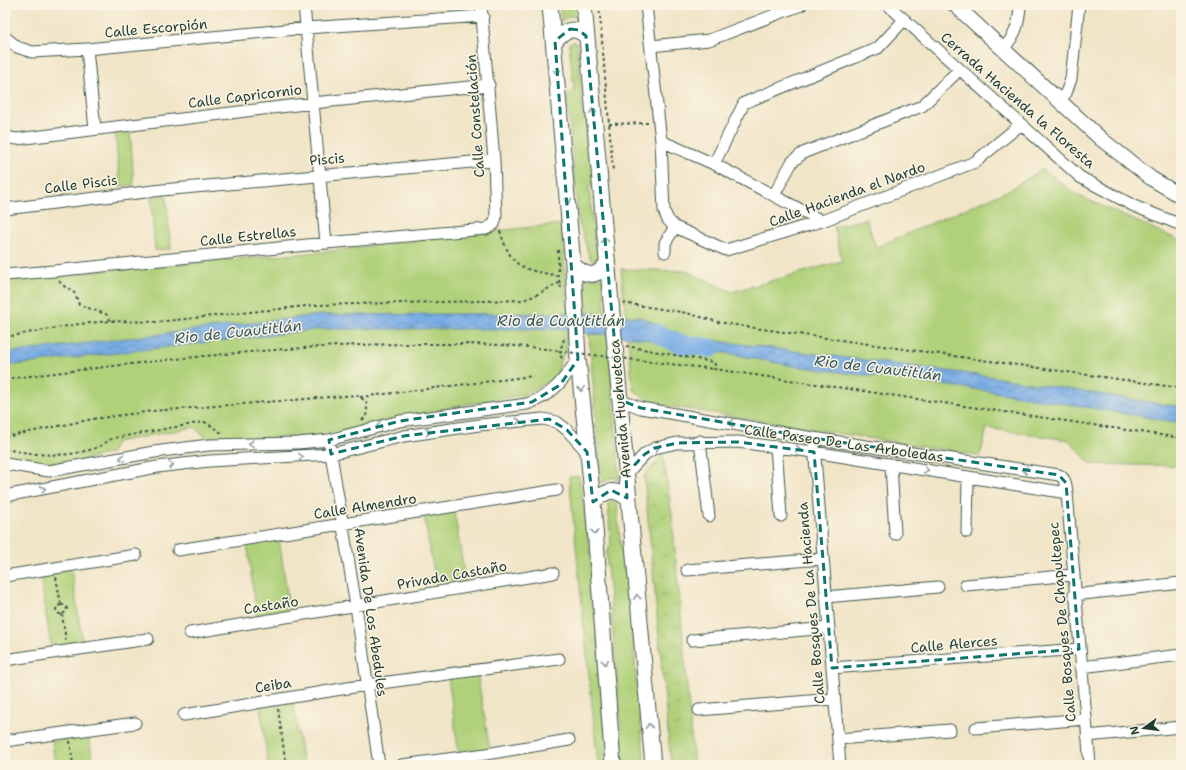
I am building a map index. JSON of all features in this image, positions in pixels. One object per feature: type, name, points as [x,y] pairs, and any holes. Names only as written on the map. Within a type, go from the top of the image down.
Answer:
[{"type":"main road","points":[[550,5],[555,41],[574,272],[574,310],[571,336],[578,359],[593,502],[613,765]]},
{"type":"main road","name":"Avenida Huehuetoca","points":[[584,5],[607,263],[619,304],[614,344],[620,400],[627,498],[653,765]]},
{"type":"main road","points":[[555,41],[562,33],[570,29],[579,30],[586,36]]},
{"type":"main road","points":[[574,272],[582,272],[592,275],[601,272],[607,263]]},
{"type":"main road","points":[[593,502],[603,493],[611,490],[620,492],[627,498]]},
{"type":"street","points":[[304,5],[326,243]]},
{"type":"street","points":[[646,5],[661,141],[664,211],[668,220],[675,227],[665,243],[665,252]]},
{"type":"street","points":[[651,46],[709,40],[801,5]]},
{"type":"street","name":"Cerrada Hacienda la Floresta","points":[[888,5],[1020,125],[1080,177],[1134,206],[1181,225]]},
{"type":"street","points":[[955,5],[1058,101],[1106,143],[1152,179],[1181,196]]},
{"type":"street","points":[[1003,49],[1013,38],[1018,26],[1020,5]]},
{"type":"street","points":[[1058,101],[1066,93],[1071,79],[1079,5]]},
{"type":"street","name":"Calle Escorpión","points":[[5,37],[17,47],[32,52],[87,49],[482,10]]},
{"type":"street","name":"Calle Constelación","points":[[482,10],[494,160],[495,220]]},
{"type":"street","points":[[714,164],[744,102],[878,48],[904,20]]},
{"type":"street","points":[[87,49],[95,129]]},
{"type":"street","points":[[774,195],[792,162],[803,153],[922,106],[959,70]]},
{"type":"street","name":"Calle Capricornio","points":[[5,137],[17,139],[313,103],[489,85]]},
{"type":"street","name":"Calle Hacienda el Nardo","points":[[675,227],[726,250],[822,222],[975,162],[1020,125]]},
{"type":"street","points":[[661,141],[714,164],[822,222]]},
{"type":"street","name":"Piscis","points":[[162,190],[494,160]]},
{"type":"street","name":"Calle Piscis","points":[[5,209],[162,190]]},
{"type":"street","name":"Calle Estrellas","points":[[5,274],[54,271],[326,243],[486,229],[495,220]]},
{"type":"street","points":[[5,464],[49,471],[154,452],[209,445],[298,443],[329,440],[400,421],[473,412],[532,402],[540,399],[560,385],[578,359]]},
{"type":"street","name":"Calle Paseo De Las Arboledas","points":[[620,400],[641,408],[813,438],[1059,475],[1063,478]]},
{"type":"street","points":[[5,496],[157,467],[209,461],[331,454],[404,436],[479,425],[543,419],[557,422],[588,452]]},
{"type":"street","points":[[400,421],[404,436]]},
{"type":"street","name":"Calle Bosques De La Hacienda","points":[[813,438],[840,765]]},
{"type":"street","name":"Avenida De Los Abedules","points":[[329,440],[356,606],[366,685],[379,765]]},
{"type":"street","points":[[700,441],[709,516]]},
{"type":"street","name":"Calle Paseo De Las Arboledas","points":[[626,474],[645,454],[655,448],[677,443],[700,441],[738,442],[776,446],[1067,493]]},
{"type":"street","points":[[776,446],[781,516]]},
{"type":"street","points":[[891,464],[895,534]]},
{"type":"street","points":[[967,532],[968,477]]},
{"type":"street","name":"Calle Bosques De Chapultepec","points":[[1063,478],[1066,482],[1072,576],[1090,765]]},
{"type":"street","name":"Calle Almendro","points":[[178,550],[557,490]]},
{"type":"street","points":[[5,576],[136,555]]},
{"type":"street","points":[[687,570],[822,559]]},
{"type":"street","name":"Privada Castaño","points":[[356,606],[553,573]]},
{"type":"street","points":[[966,585],[1072,576]]},
{"type":"street","points":[[1074,595],[1181,583]]},
{"type":"street","points":[[826,597],[938,587]]},
{"type":"street","name":"Castaño","points":[[190,633],[356,606]]},
{"type":"street","points":[[692,640],[828,628]]},
{"type":"street","points":[[5,660],[148,639]]},
{"type":"street","name":"Calle Alerces","points":[[832,668],[1079,649]]},
{"type":"street","points":[[1081,667],[1181,654]]},
{"type":"street","name":"Ceiba","points":[[184,715],[366,685],[559,659]]},
{"type":"street","points":[[699,710],[834,699]]},
{"type":"street","points":[[976,728],[1086,719]]},
{"type":"street","points":[[5,741],[135,723]]},
{"type":"street","points":[[1087,736],[1181,727]]},
{"type":"street","points":[[838,739],[950,730]]},
{"type":"street","points":[[402,765],[486,754],[570,740]]},
{"type":"path","points":[[599,5],[614,178]]},
{"type":"path","points":[[609,124],[658,122]]},
{"type":"path","points":[[495,220],[506,250],[520,267],[558,276],[574,272]]},
{"type":"path","points":[[54,271],[62,285],[72,288],[76,293],[79,305],[106,314],[111,321]]},
{"type":"path","points":[[5,337],[79,324],[111,321],[156,322],[316,305],[522,300],[534,296],[574,272]]},
{"type":"path","points":[[619,304],[687,313],[718,322],[771,330],[1181,388]]},
{"type":"path","points":[[559,350],[571,336]]},
{"type":"path","points":[[5,379],[120,364],[302,347],[372,343],[519,345],[714,369],[1181,438]]},
{"type":"path","points":[[614,344],[713,362],[715,364],[714,369]]},
{"type":"path","points":[[360,397],[533,376]]},
{"type":"path","points":[[5,437],[93,419],[153,412],[356,395],[366,401],[368,409],[366,417],[362,420]]},
{"type":"path","points":[[5,449],[60,456],[99,447],[104,441],[114,438],[204,422],[211,424],[217,432],[230,433]]},
{"type":"path","points":[[55,568],[61,605]]},
{"type":"path","points":[[61,605],[57,606],[56,610],[59,614],[62,614]]},
{"type":"path","points":[[61,605],[64,605],[67,608],[66,612],[62,614]]},
{"type":"path","points":[[62,614],[68,651]]},
{"type":"path","points":[[276,700],[286,765]]},
{"type":"path","points":[[68,732],[73,765]]},
{"type":"highlighted area","points":[[570,29],[579,30],[586,36],[620,400],[641,408],[813,438],[1059,475],[1066,483],[1079,649],[832,668],[814,452],[738,442],[677,443],[655,448],[645,454],[626,474],[627,498],[611,490],[593,502],[587,452],[567,430],[549,419],[404,436],[331,454],[329,440],[400,421],[532,402],[560,385],[578,359],[555,41]]},
{"type":"green space","points":[[560,5],[580,5],[581,20],[573,16],[567,17],[561,22]]},
{"type":"green space","points":[[573,41],[577,43],[583,116],[590,126],[594,181],[589,189],[597,259],[593,262],[588,254],[579,225],[567,95],[574,90],[569,44]]},
{"type":"green space","points":[[130,129],[134,185],[120,186],[115,131]]},
{"type":"green space","points":[[1043,169],[1077,195],[1181,241],[1181,466],[1091,464],[1069,440],[987,428],[980,456],[650,403],[633,389],[621,269],[686,271],[732,292],[842,261],[834,227],[866,219],[876,247],[1009,190]]},
{"type":"green space","points":[[166,195],[171,249],[155,250],[151,198]]},
{"type":"green space","points":[[562,224],[567,313],[566,350],[560,361],[557,377],[523,395],[462,405],[314,437],[209,440],[194,427],[116,442],[111,453],[75,462],[36,463],[5,458],[5,279],[331,251],[457,235]]},
{"type":"green space","points":[[585,278],[603,278],[605,313],[587,313]]},
{"type":"green space","points":[[589,334],[608,334],[620,481],[613,477],[601,483]]},
{"type":"green space","points":[[663,455],[672,516],[694,765],[671,765],[644,476]]},
{"type":"green space","points":[[579,476],[590,551],[608,765],[598,765],[569,477]]},
{"type":"green space","points":[[612,501],[617,502],[620,543],[627,559],[638,702],[645,765],[624,765],[606,552],[611,545],[608,504]]},
{"type":"green space","points":[[454,510],[466,584],[437,590],[424,516]]},
{"type":"green space","points":[[279,538],[290,614],[257,619],[247,543]]},
{"type":"green space","points":[[71,568],[83,645],[51,648],[40,573]]},
{"type":"green space","points":[[477,672],[490,750],[459,755],[448,676]]},
{"type":"green space","points":[[293,700],[303,765],[268,765],[260,705]]},
{"type":"green space","points":[[88,734],[94,765],[55,765],[52,742]]},
{"type":"water","points":[[587,313],[640,317],[687,337],[993,377],[1181,407],[1181,423],[989,391],[793,366],[685,345],[608,334],[589,334],[567,329],[322,329],[5,366],[5,353],[318,315]]},
{"type":"waterway","name":"Rio de Cuautitlán","points":[[656,333],[680,344],[711,348]]}]
